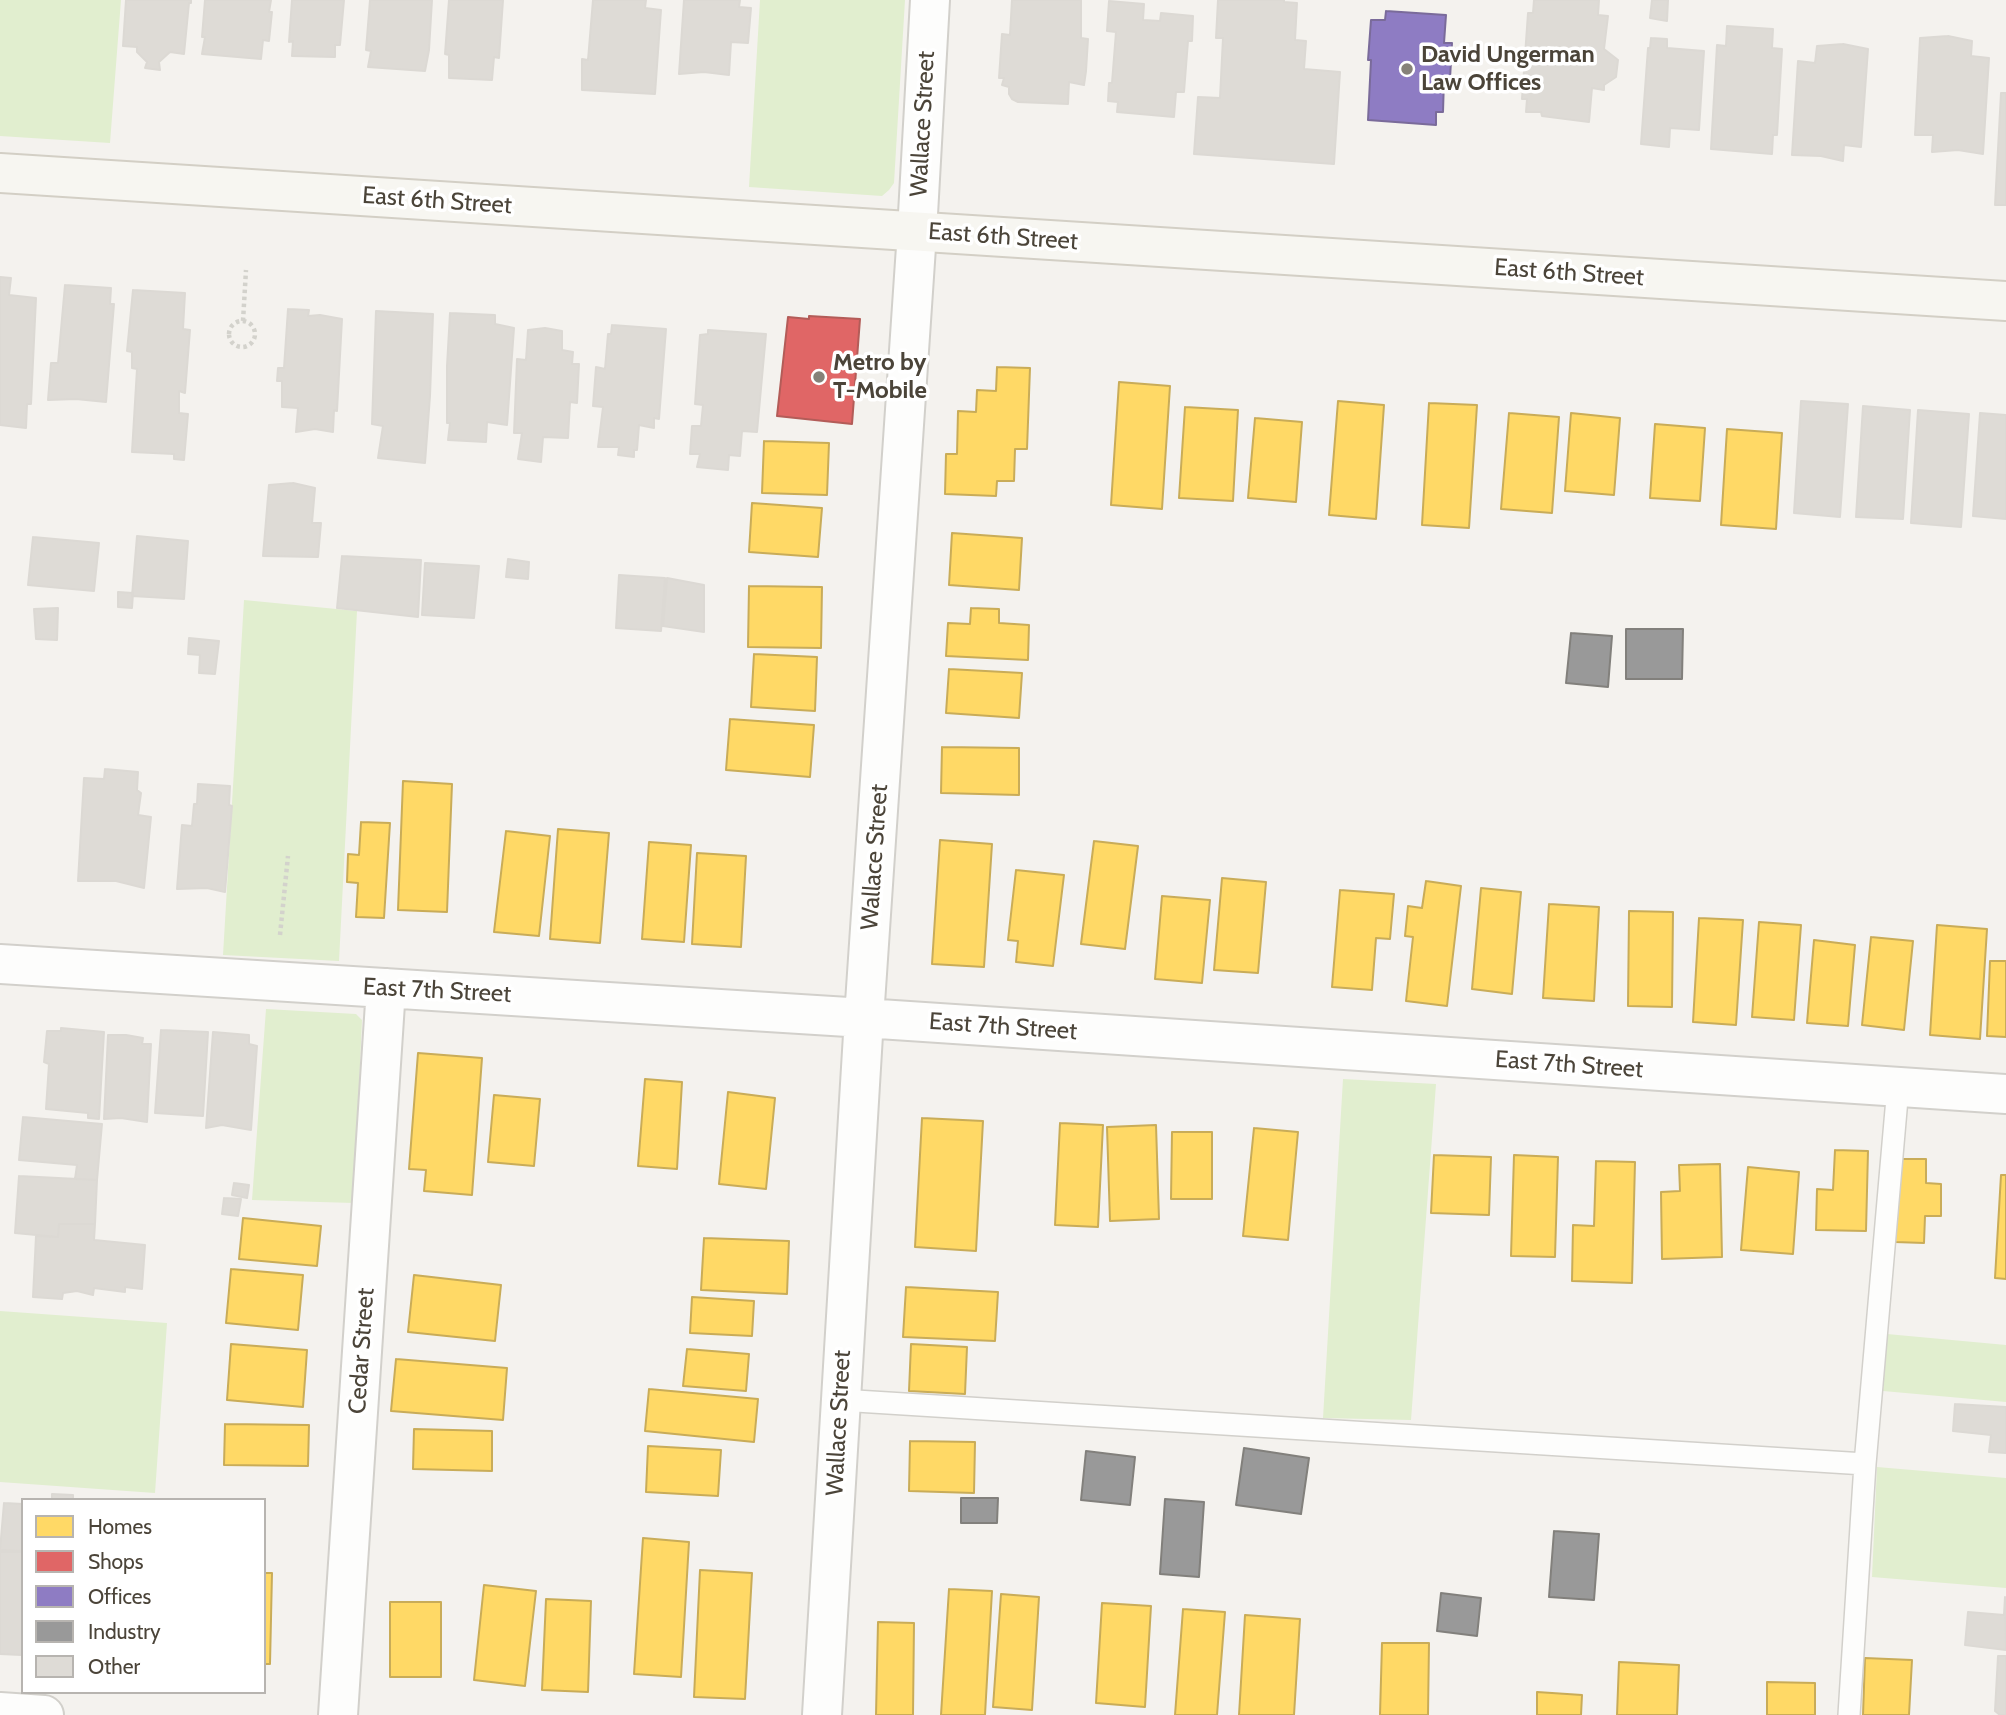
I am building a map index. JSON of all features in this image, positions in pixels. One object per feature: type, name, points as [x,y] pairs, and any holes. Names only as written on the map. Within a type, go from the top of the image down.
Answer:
[{"type":"main road","name":"East 6th Street","points":[[0,173],[2006,301]]},
{"type":"street","name":"Wallace Street","points":[[822,1715],[930,0]]},
{"type":"street","name":"East 7th Street","points":[[0,964],[2006,1094]]},
{"type":"street","name":"Cedar Street","points":[[338,1715],[386,988]]},
{"type":"street","points":[[0,1712],[44,1715]]},
{"type":"lane","points":[[1849,1715],[1865,1464],[1898,1087]]},
{"type":"lane","points":[[840,1400],[1865,1464]]},
{"type":"path","points":[[243,321],[246,270]]},
{"type":"path","points":[[243,321],[255,328],[256,336],[253,343],[247,347],[239,347],[229,339],[229,332],[236,322],[243,321]]},
{"type":"path","points":[[280,936],[288,856]]},
{"type":"green space","points":[[0,0],[121,0],[110,143],[0,136]]},
{"type":"green space","points":[[760,0],[905,0],[894,183],[882,196],[749,187]]},
{"type":"green space","points":[[244,600],[357,611],[339,961],[223,955]]},
{"type":"green space","points":[[266,1009],[356,1014],[362,1020],[354,1203],[252,1200]]},
{"type":"green space","points":[[1343,1079],[1436,1084],[1411,1420],[1323,1418]]},
{"type":"green space","points":[[0,1311],[167,1323],[155,1493],[0,1482]]},
{"type":"green space","points":[[1887,1334],[2006,1345],[2006,1402],[1883,1391]]},
{"type":"green space","points":[[1877,1467],[2006,1478],[2006,1588],[1872,1577]]},
{"type":"building: Homes","points":[[997,367],[1030,368],[1027,449],[1015,449],[1014,481],[997,481],[996,496],[945,494],[946,454],[957,454],[958,411],[976,412],[977,390],[996,391]]},
{"type":"building: Homes","points":[[1119,382],[1170,386],[1162,509],[1111,505]]},
{"type":"building: Homes","points":[[1338,401],[1384,405],[1376,519],[1329,515]]},
{"type":"building: Homes","points":[[1429,403],[1477,405],[1469,528],[1422,525]]},
{"type":"building: Homes","points":[[1185,407],[1238,410],[1233,501],[1179,498]]},
{"type":"building: Homes","points":[[1509,413],[1559,417],[1552,513],[1501,509]]},
{"type":"building: Homes","points":[[1571,413],[1620,418],[1614,495],[1565,491]]},
{"type":"building: Homes","points":[[1255,418],[1302,422],[1296,502],[1248,498]]},
{"type":"building: Homes","points":[[1655,424],[1705,428],[1700,501],[1650,498]]},
{"type":"building: Homes","points":[[1727,429],[1782,433],[1776,529],[1721,525]]},
{"type":"building: Homes","points":[[764,441],[829,443],[827,495],[762,493]]},
{"type":"building: Homes","points":[[752,503],[822,508],[818,557],[749,552]]},
{"type":"building: Homes","points":[[952,533],[1022,538],[1019,590],[949,585]]},
{"type":"building: Homes","points":[[749,586],[822,587],[821,648],[748,647]]},
{"type":"building: Homes","points":[[971,608],[999,609],[999,623],[1029,625],[1028,660],[946,656],[948,623],[970,624]]},
{"type":"building: Homes","points":[[754,654],[817,657],[815,711],[751,707]]},
{"type":"building: Homes","points":[[949,669],[1022,673],[1019,718],[946,713]]},
{"type":"building: Homes","points":[[730,719],[814,725],[810,777],[726,770]]},
{"type":"building: Homes","points":[[942,747],[1019,748],[1019,795],[941,793]]},
{"type":"building: Homes","points":[[403,781],[452,784],[447,912],[398,910]]},
{"type":"building: Homes","points":[[361,822],[390,823],[384,918],[356,917],[358,883],[347,882],[348,854],[359,855]]},
{"type":"building: Homes","points":[[558,829],[609,833],[600,943],[550,939]]},
{"type":"building: Homes","points":[[506,831],[550,836],[539,936],[494,932]]},
{"type":"building: Homes","points":[[940,840],[992,844],[984,967],[932,964]]},
{"type":"building: Homes","points":[[1094,841],[1138,846],[1125,949],[1081,944]]},
{"type":"building: Homes","points":[[649,842],[691,845],[684,942],[642,939]]},
{"type":"building: Homes","points":[[697,853],[746,856],[741,947],[692,944]]},
{"type":"building: Homes","points":[[1016,870],[1064,875],[1053,966],[1016,962],[1018,941],[1008,940]]},
{"type":"building: Homes","points":[[1222,878],[1266,882],[1258,973],[1214,970]]},
{"type":"building: Homes","points":[[1426,881],[1461,886],[1447,1006],[1406,1001],[1413,937],[1405,936],[1408,906],[1422,908]]},
{"type":"building: Homes","points":[[1481,888],[1521,892],[1512,994],[1472,989]]},
{"type":"building: Homes","points":[[1340,890],[1394,894],[1390,939],[1376,938],[1372,990],[1332,987]]},
{"type":"building: Homes","points":[[1162,896],[1210,900],[1202,983],[1155,979]]},
{"type":"building: Homes","points":[[1549,904],[1599,907],[1594,1001],[1543,998]]},
{"type":"building: Homes","points":[[1629,911],[1673,912],[1672,1007],[1628,1006]]},
{"type":"building: Homes","points":[[1699,918],[1743,920],[1736,1025],[1693,1022]]},
{"type":"building: Homes","points":[[1759,922],[1801,925],[1794,1020],[1752,1017]]},
{"type":"building: Homes","points":[[1937,925],[1987,929],[1980,1039],[1930,1035]]},
{"type":"building: Homes","points":[[1871,937],[1913,941],[1904,1030],[1862,1025]]},
{"type":"building: Homes","points":[[1814,940],[1855,945],[1848,1026],[1807,1023]]},
{"type":"building: Homes","points":[[1990,961],[2006,961],[2006,1037],[1987,1036]]},
{"type":"building: Homes","points":[[418,1053],[482,1058],[472,1195],[424,1191],[426,1170],[409,1169]]},
{"type":"building: Homes","points":[[645,1079],[682,1082],[677,1169],[638,1166]]},
{"type":"building: Homes","points":[[728,1092],[775,1098],[766,1189],[719,1184]]},
{"type":"building: Homes","points":[[494,1095],[540,1099],[534,1166],[488,1162]]},
{"type":"building: Homes","points":[[922,1118],[983,1121],[976,1251],[915,1247]]},
{"type":"building: Homes","points":[[1060,1123],[1103,1125],[1098,1227],[1055,1225]]},
{"type":"building: Homes","points":[[1156,1125],[1159,1219],[1110,1221],[1107,1127]]},
{"type":"building: Homes","points":[[1254,1128],[1298,1132],[1288,1240],[1243,1236]]},
{"type":"building: Homes","points":[[1172,1132],[1212,1132],[1212,1199],[1171,1199]]},
{"type":"building: Homes","points":[[1835,1150],[1868,1151],[1866,1231],[1816,1230],[1817,1189],[1833,1190]]},
{"type":"building: Homes","points":[[1434,1155],[1491,1157],[1489,1215],[1431,1213]]},
{"type":"building: Homes","points":[[1514,1155],[1558,1157],[1555,1257],[1511,1256]]},
{"type":"building: Homes","points":[[1896,1159],[1926,1159],[1926,1183],[1941,1184],[1941,1216],[1925,1216],[1924,1243],[1895,1242]]},
{"type":"building: Homes","points":[[1596,1161],[1635,1162],[1632,1283],[1572,1281],[1573,1225],[1594,1226]]},
{"type":"building: Homes","points":[[1720,1164],[1722,1257],[1662,1259],[1661,1192],[1680,1191],[1679,1165]]},
{"type":"building: Homes","points":[[1748,1167],[1799,1172],[1793,1254],[1741,1250]]},
{"type":"building: Homes","points":[[2001,1175],[2006,1175],[2006,1279],[1995,1278]]},
{"type":"building: Homes","points":[[243,1218],[321,1226],[317,1266],[239,1259]]},
{"type":"building: Homes","points":[[704,1238],[789,1241],[787,1294],[701,1290]]},
{"type":"building: Homes","points":[[231,1269],[303,1275],[298,1330],[226,1323]]},
{"type":"building: Homes","points":[[414,1275],[501,1285],[495,1341],[408,1332]]},
{"type":"building: Homes","points":[[906,1287],[998,1292],[995,1341],[903,1337]]},
{"type":"building: Homes","points":[[692,1297],[754,1301],[752,1336],[690,1333]]},
{"type":"building: Homes","points":[[231,1344],[307,1350],[303,1407],[227,1400]]},
{"type":"building: Homes","points":[[911,1344],[967,1347],[965,1394],[909,1391]]},
{"type":"building: Homes","points":[[687,1349],[749,1354],[746,1391],[683,1386]]},
{"type":"building: Homes","points":[[396,1359],[507,1368],[503,1420],[391,1411]]},
{"type":"building: Homes","points":[[649,1389],[758,1399],[754,1442],[645,1431]]},
{"type":"building: Homes","points":[[225,1424],[309,1425],[308,1466],[224,1465]]},
{"type":"building: Homes","points":[[414,1429],[492,1431],[492,1471],[413,1469]]},
{"type":"building: Homes","points":[[910,1441],[975,1442],[974,1493],[909,1491]]},
{"type":"building: Homes","points":[[648,1446],[721,1450],[718,1496],[646,1492]]},
{"type":"building: Homes","points":[[643,1538],[689,1542],[681,1677],[634,1674]]},
{"type":"building: Homes","points":[[700,1570],[752,1573],[745,1699],[694,1697]]},
{"type":"building: Homes","points":[[266,1573],[272,1573],[270,1664],[266,1664]]},
{"type":"building: Homes","points":[[484,1585],[536,1591],[525,1686],[474,1680]]},
{"type":"building: Homes","points":[[949,1589],[992,1591],[985,1715],[941,1715]]},
{"type":"building: Homes","points":[[1001,1594],[1039,1597],[1032,1710],[993,1707]]},
{"type":"building: Homes","points":[[546,1599],[591,1601],[588,1692],[542,1690]]},
{"type":"building: Homes","points":[[390,1602],[441,1602],[441,1677],[390,1677]]},
{"type":"building: Homes","points":[[1102,1603],[1151,1606],[1145,1707],[1096,1703]]},
{"type":"building: Homes","points":[[1183,1609],[1225,1612],[1217,1715],[1175,1715]]},
{"type":"building: Homes","points":[[1245,1615],[1300,1619],[1294,1715],[1239,1715]]},
{"type":"building: Homes","points":[[878,1622],[914,1623],[913,1715],[876,1715]]},
{"type":"building: Homes","points":[[1382,1643],[1429,1643],[1428,1715],[1380,1715]]},
{"type":"building: Homes","points":[[1865,1658],[1912,1660],[1909,1715],[1863,1715]]},
{"type":"building: Homes","points":[[1619,1662],[1679,1665],[1677,1715],[1617,1715]]},
{"type":"building: Homes","points":[[1767,1682],[1815,1683],[1815,1715],[1767,1715]]},
{"type":"building: Homes","points":[[1537,1692],[1582,1695],[1581,1715],[1537,1715]]},
{"type":"building: Shops","points":[[809,316],[860,319],[852,424],[777,416],[788,317],[809,319]]},
{"type":"building: Offices","points":[[1386,11],[1446,15],[1444,43],[1452,43],[1450,79],[1444,79],[1443,112],[1436,112],[1436,125],[1368,120],[1371,20],[1385,20]]},
{"type":"building: Industry","points":[[1626,629],[1683,629],[1682,679],[1626,679]]},
{"type":"building: Industry","points":[[1571,633],[1612,636],[1608,687],[1566,683]]},
{"type":"building: Industry","points":[[1244,1448],[1309,1458],[1301,1514],[1236,1505]]},
{"type":"building: Industry","points":[[1086,1451],[1135,1457],[1130,1505],[1081,1500]]},
{"type":"building: Industry","points":[[961,1498],[998,1498],[997,1523],[961,1523]]},
{"type":"building: Industry","points":[[1165,1499],[1204,1502],[1199,1577],[1160,1574]]},
{"type":"building: Industry","points":[[1554,1531],[1599,1534],[1594,1600],[1549,1597]]},
{"type":"building: Industry","points":[[1441,1593],[1481,1598],[1477,1636],[1437,1631]]},
{"type":"building: Other","points":[[126,0],[191,0],[184,54],[170,52],[159,62],[160,70],[145,68],[147,62],[137,52],[137,47],[123,46]]},
{"type":"building: Other","points":[[205,0],[271,0],[269,41],[263,40],[261,59],[202,54]]},
{"type":"building: Other","points":[[292,0],[344,0],[340,45],[335,45],[335,57],[292,56],[293,41],[289,42]]},
{"type":"building: Other","points":[[370,0],[432,0],[425,71],[368,67],[371,51],[366,50]]},
{"type":"building: Other","points":[[449,0],[503,0],[499,58],[494,57],[492,80],[449,78],[449,55],[445,54]]},
{"type":"building: Other","points":[[593,0],[646,0],[645,8],[661,10],[655,94],[582,90],[582,59],[588,60]]},
{"type":"building: Other","points":[[684,0],[740,0],[739,7],[751,8],[748,43],[731,42],[729,75],[704,72],[679,74]]},
{"type":"building: Other","points":[[1012,0],[1081,0],[1081,38],[1088,39],[1086,71],[1084,85],[1069,82],[1068,104],[1018,102],[1009,94],[1009,87],[1002,85],[1004,78],[999,78],[1002,34],[1010,35]]},
{"type":"building: Other","points":[[1218,0],[1284,0],[1297,3],[1295,40],[1306,41],[1304,69],[1340,72],[1334,164],[1194,154],[1198,97],[1220,98],[1223,38],[1216,38]]},
{"type":"building: Other","points":[[1534,0],[1599,0],[1598,15],[1608,16],[1604,49],[1618,60],[1616,77],[1604,85],[1604,90],[1592,88],[1589,122],[1542,116],[1541,112],[1526,112],[1527,99],[1522,99],[1528,13],[1533,13]]},
{"type":"building: Other","points":[[1652,0],[1668,0],[1667,21],[1650,18]]},
{"type":"building: Other","points":[[1109,1],[1144,4],[1143,20],[1160,21],[1161,13],[1193,16],[1184,92],[1176,92],[1174,117],[1117,112],[1118,102],[1108,101],[1116,32],[1107,31]]},
{"type":"building: Other","points":[[1727,26],[1773,29],[1772,48],[1782,49],[1777,135],[1773,135],[1772,154],[1711,149],[1717,45],[1726,46]]},
{"type":"building: Other","points":[[1948,36],[1972,41],[1971,56],[1989,58],[1983,154],[1958,150],[1932,152],[1933,135],[1915,135],[1920,38]]},
{"type":"building: Other","points":[[1651,38],[1667,39],[1667,48],[1704,51],[1699,130],[1670,128],[1669,147],[1641,144]]},
{"type":"building: Other","points":[[1843,44],[1868,49],[1861,147],[1844,145],[1843,161],[1821,156],[1792,155],[1798,61],[1815,63],[1817,46]]},
{"type":"building: Other","points":[[2001,93],[2006,93],[2006,205],[1995,205]]},
{"type":"building: Other","points":[[0,277],[11,278],[9,295],[36,298],[31,404],[27,404],[26,428],[0,425]]},
{"type":"building: Other","points":[[65,285],[111,288],[110,304],[114,304],[106,402],[48,400],[51,363],[58,363]]},
{"type":"building: Other","points":[[133,290],[185,293],[183,329],[190,330],[185,393],[179,391],[179,413],[188,414],[184,460],[174,459],[174,454],[132,452],[137,369],[132,368],[132,352],[127,351]]},
{"type":"building: Other","points":[[288,309],[309,310],[308,316],[342,319],[337,411],[334,410],[333,432],[315,429],[296,432],[298,408],[282,407],[282,381],[277,381],[278,368],[284,368]]},
{"type":"building: Other","points":[[376,311],[433,314],[425,463],[378,458],[383,426],[372,424]]},
{"type":"building: Other","points":[[450,313],[495,315],[495,324],[514,328],[507,425],[487,422],[486,442],[448,440],[450,423],[447,423],[447,366]]},
{"type":"building: Other","points":[[612,325],[666,329],[659,419],[654,418],[654,428],[639,425],[634,457],[618,455],[619,447],[598,447],[603,407],[593,406],[596,367],[605,369],[608,334],[611,334]]},
{"type":"building: Other","points":[[545,328],[562,331],[562,350],[573,352],[572,364],[579,364],[577,403],[570,402],[568,438],[543,437],[541,462],[518,459],[522,433],[514,433],[517,359],[526,360],[528,330]]},
{"type":"building: Other","points":[[708,330],[766,334],[757,432],[742,431],[740,456],[729,455],[728,470],[697,467],[700,454],[690,454],[692,426],[701,426],[703,405],[695,404],[700,335],[708,334]]},
{"type":"building: Other","points":[[1801,401],[1848,404],[1840,517],[1794,513]]},
{"type":"building: Other","points":[[1863,406],[1910,410],[1903,519],[1856,517]]},
{"type":"building: Other","points":[[1918,410],[1969,414],[1961,527],[1911,523]]},
{"type":"building: Other","points":[[1980,413],[2006,415],[2006,519],[1973,516]]},
{"type":"building: Other","points":[[293,483],[315,488],[312,523],[321,523],[318,557],[263,556],[269,485]]},
{"type":"building: Other","points":[[137,536],[188,541],[184,599],[132,596]]},
{"type":"building: Other","points":[[33,537],[99,543],[94,591],[28,585]]},
{"type":"building: Other","points":[[342,556],[421,560],[418,617],[337,608]]},
{"type":"building: Other","points":[[508,559],[529,562],[528,579],[506,577]]},
{"type":"building: Other","points":[[425,563],[479,566],[474,618],[422,615]]},
{"type":"building: Other","points":[[619,575],[665,578],[661,631],[616,628]]},
{"type":"building: Other","points":[[667,578],[704,585],[704,632],[663,626]]},
{"type":"building: Other","points":[[118,592],[133,593],[132,608],[118,607]]},
{"type":"building: Other","points":[[58,608],[57,640],[36,639],[34,609]]},
{"type":"building: Other","points":[[189,638],[219,641],[215,674],[199,673],[200,655],[188,654]]},
{"type":"building: Other","points":[[105,769],[138,772],[137,790],[141,793],[138,815],[151,817],[144,888],[116,881],[78,881],[84,778],[104,779]]},
{"type":"building: Other","points":[[198,784],[230,786],[229,805],[232,806],[225,892],[207,888],[177,889],[182,825],[192,826]]},
{"type":"building: Other","points":[[61,1028],[104,1032],[99,1119],[88,1118],[88,1113],[46,1109],[49,1064],[44,1062],[47,1031],[61,1031]]},
{"type":"building: Other","points":[[161,1030],[208,1032],[203,1116],[155,1113]]},
{"type":"building: Other","points":[[213,1032],[249,1035],[249,1044],[257,1046],[251,1130],[222,1125],[206,1128]]},
{"type":"building: Other","points":[[108,1035],[143,1038],[142,1044],[151,1044],[147,1122],[121,1118],[104,1119]]},
{"type":"building: Other","points":[[23,1117],[102,1124],[97,1180],[75,1179],[77,1165],[19,1160]]},
{"type":"building: Other","points":[[19,1176],[97,1180],[95,1224],[59,1224],[58,1237],[15,1233]]},
{"type":"building: Other","points":[[234,1183],[249,1185],[247,1198],[232,1195]]},
{"type":"building: Other","points":[[224,1198],[241,1199],[238,1216],[222,1214]]},
{"type":"building: Other","points":[[59,1224],[95,1224],[94,1240],[145,1245],[142,1289],[125,1287],[125,1292],[94,1288],[93,1295],[77,1291],[63,1293],[62,1299],[33,1297],[36,1236],[58,1237]]},
{"type":"building: Other","points":[[1955,1404],[2006,1407],[2006,1453],[1989,1452],[1991,1435],[1953,1431]]},
{"type":"building: Other","points":[[52,1494],[73,1495],[73,1498],[52,1498]]},
{"type":"building: Other","points":[[4,1503],[21,1504],[21,1551],[0,1550]]},
{"type":"building: Other","points":[[0,1552],[21,1552],[21,1655],[0,1654]]},
{"type":"building: Other","points":[[2005,1597],[2006,1650],[1965,1645],[1968,1612],[2004,1615]]},
{"type":"building: Other","points":[[1998,1656],[2006,1656],[2006,1715],[1995,1711]]},
{"type":"place","name":"David Ungerman Law Offices","points":[[1407,69]]},
{"type":"place","name":"Metro by T-Mobile","points":[[819,377]]}]
